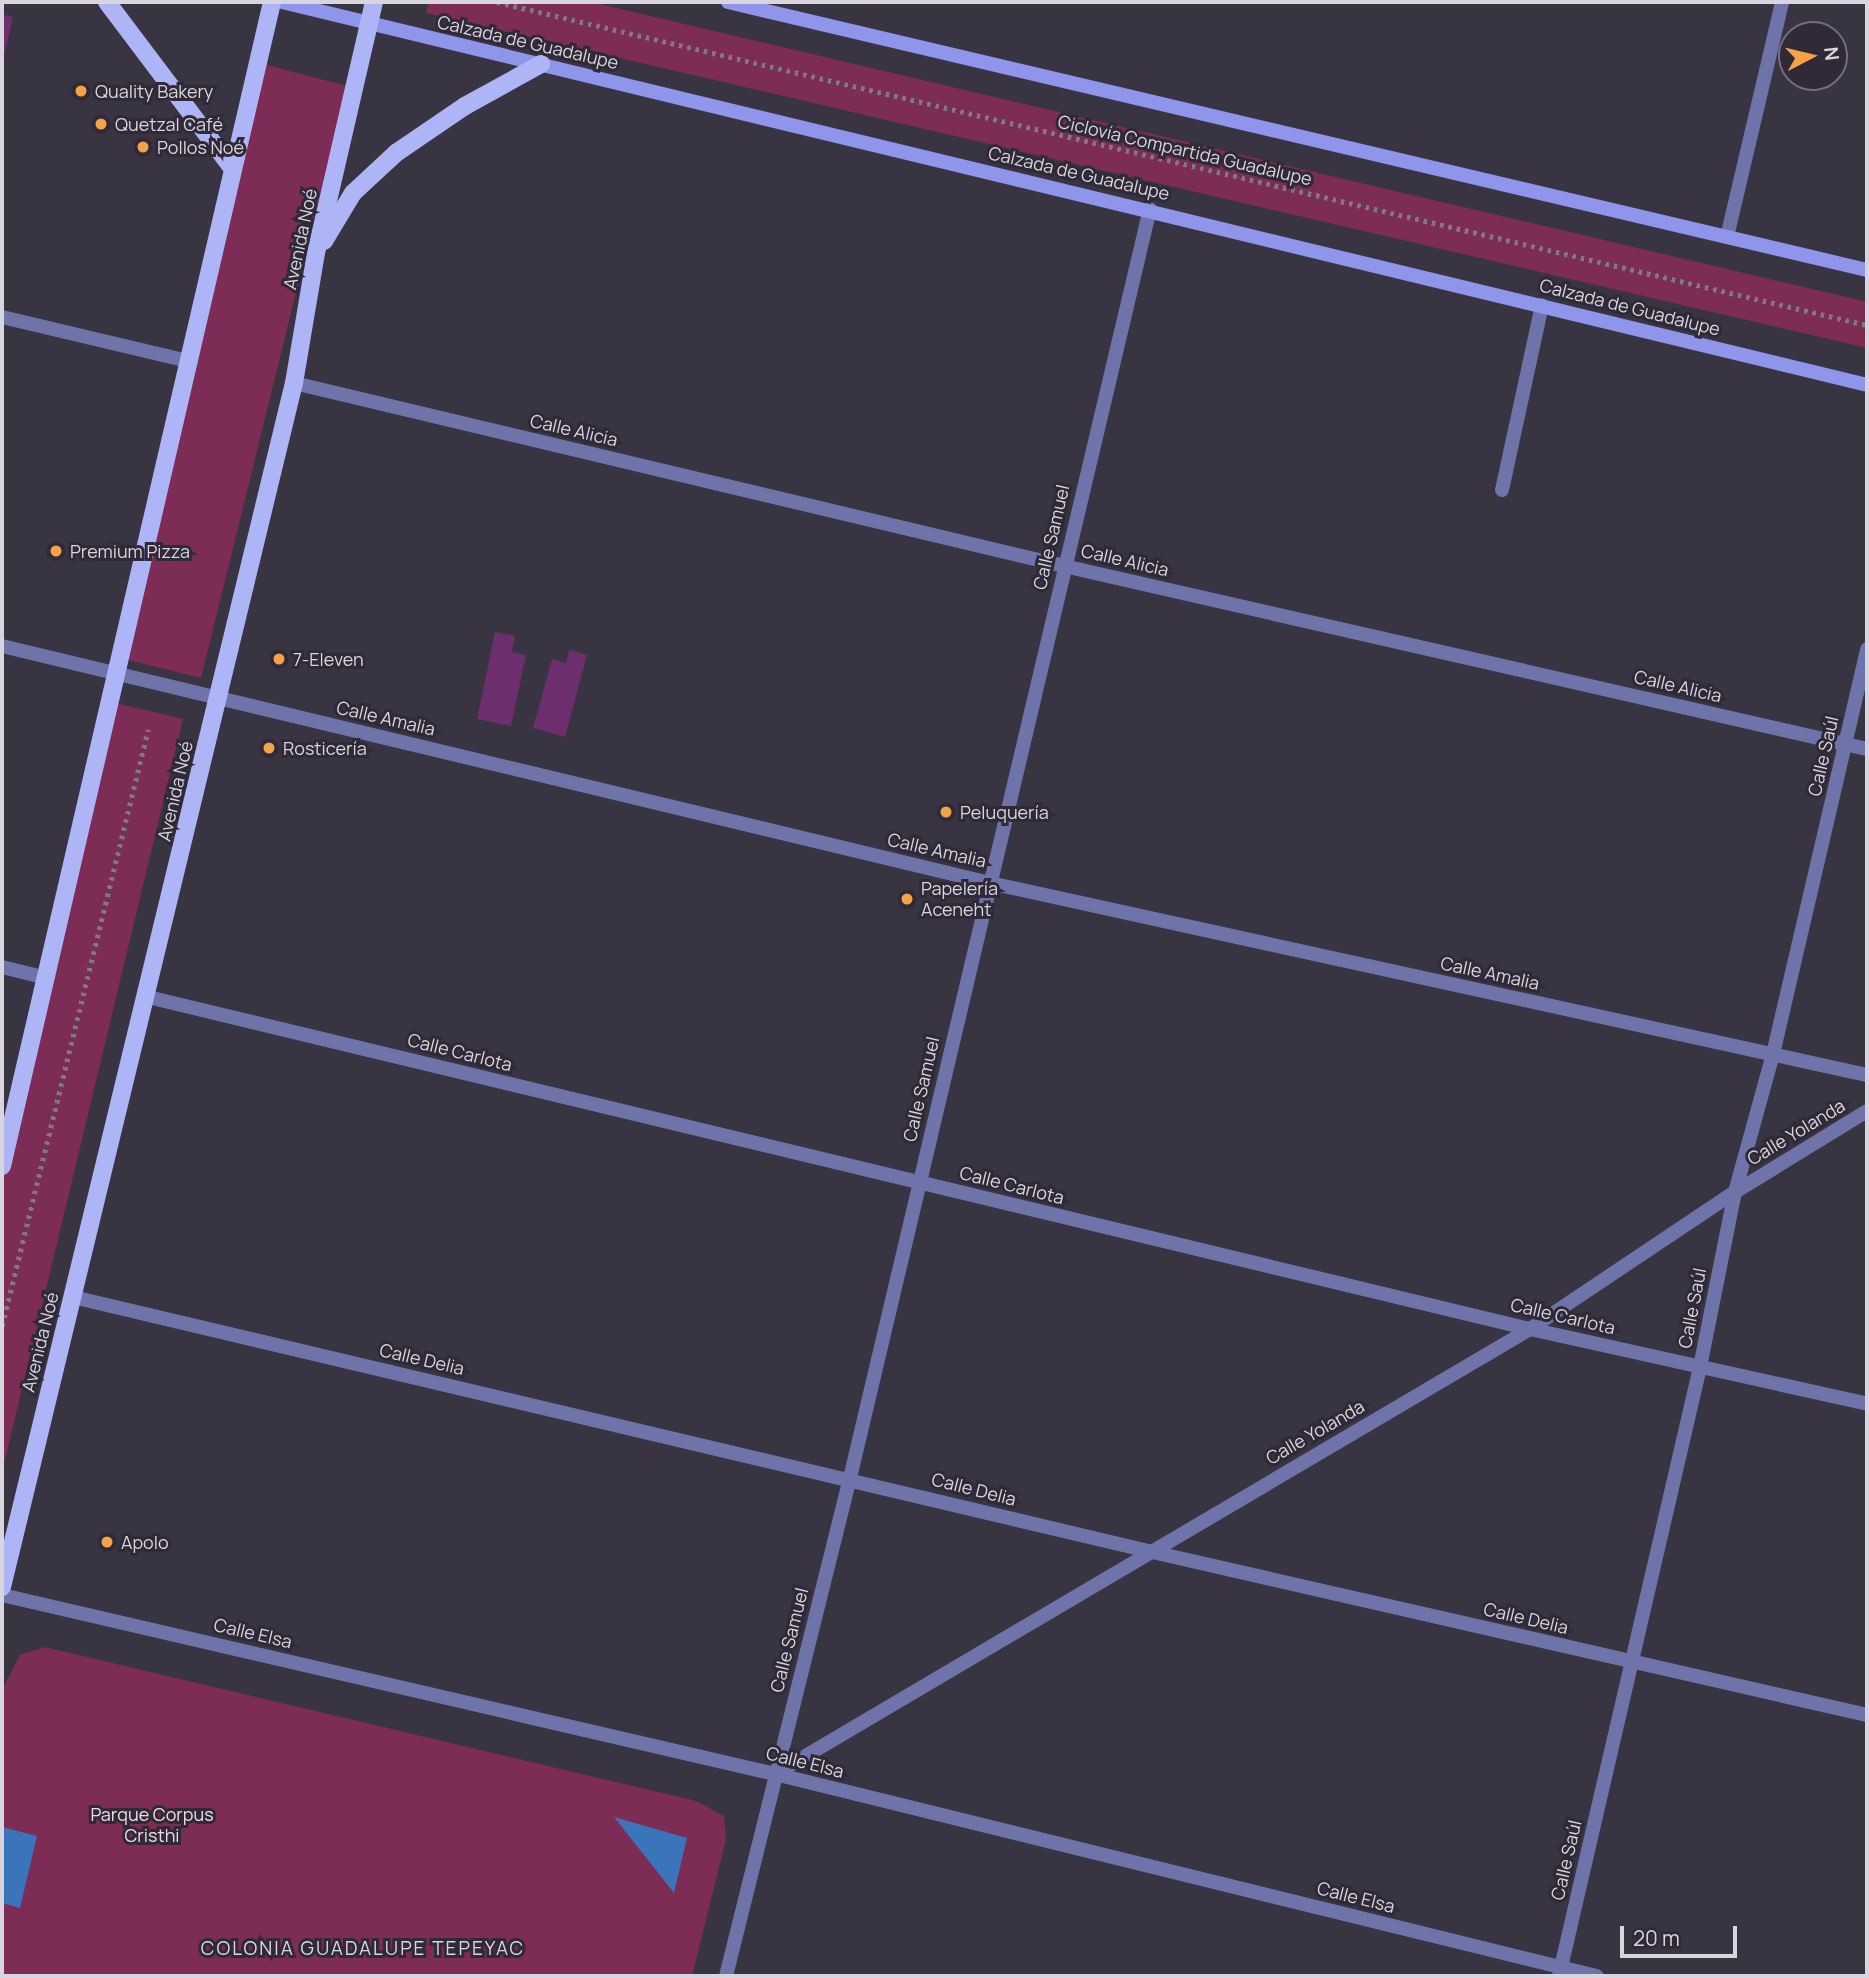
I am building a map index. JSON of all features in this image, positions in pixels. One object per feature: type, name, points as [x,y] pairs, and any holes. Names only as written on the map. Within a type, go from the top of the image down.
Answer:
[{"type":"main road","points":[[107,2],[233,169]]},
{"type":"main road","points":[[2,1166],[43,977],[272,2]]},
{"type":"main road","name":"Calzada de Guadalupe","points":[[282,2],[1150,209],[1867,384]]},
{"type":"main road","name":"Avenida Noé","points":[[2,1587],[148,997],[294,383],[316,253],[374,2]]},
{"type":"main road","points":[[727,2],[1867,270]]},
{"type":"main road","points":[[316,253],[353,193],[396,153],[465,106],[541,64]]},
{"type":"street","points":[[1727,237],[1782,2]]},
{"type":"street","name":"Calle Samuel","points":[[726,1976],[850,1478],[1150,209]]},
{"type":"street","points":[[1502,490],[1542,305]]},
{"type":"street","points":[[2,317],[188,361]]},
{"type":"street","name":"Calle Alicia","points":[[294,383],[1064,566],[1867,749]]},
{"type":"street","name":"Calle Amalia","points":[[2,646],[990,883],[1867,1075]]},
{"type":"street","name":"Calle Saúl","points":[[1560,1972],[1700,1367],[1735,1192],[1773,1054],[1867,649]]},
{"type":"street","points":[[2,967],[43,977]]},
{"type":"street","name":"Calle Carlota","points":[[148,997],[1530,1329],[1867,1404]]},
{"type":"street","name":"Calle Yolanda","points":[[775,1774],[1148,1551],[1530,1329],[1735,1192],[1867,1111]]},
{"type":"street","name":"Calle Delia","points":[[73,1297],[850,1478],[1148,1551],[1867,1715]]},
{"type":"street","name":"Calle Elsa","points":[[2,1595],[775,1774],[1560,1972],[1597,1976]]},
{"type":"path","name":"Ciclovía Compartida Guadalupe","points":[[497,2],[1867,325]]},
{"type":"path","points":[[2,1326],[148,730]]},
{"type":"green space","points":[[429,2],[591,2],[1867,302],[1867,348],[426,13]]},
{"type":"green space","points":[[263,64],[347,86],[201,678],[116,657]]},
{"type":"green space","points":[[107,701],[183,719],[2,1472],[2,1141]]},
{"type":"green space","name":"Parque Corpus Cristhi","points":[[45,1647],[696,1801],[724,1816],[726,1839],[692,1976],[2,1976],[2,1690],[20,1655]]},
{"type":"water","points":[[614,1817],[687,1838],[674,1893]]},
{"type":"water","points":[[2,1827],[37,1836],[20,1908],[2,1903]]},
{"type":"building","points":[[2,14],[13,17],[3,60],[2,60]]},
{"type":"building","points":[[495,632],[515,636],[512,652],[526,655],[511,726],[477,719]]},
{"type":"building","points":[[569,650],[587,655],[565,737],[533,728],[552,659],[566,663]]},
{"type":"place","name":"Quality Bakery","points":[[81,91]]},
{"type":"place","name":"Quetzal Café","points":[[101,124]]},
{"type":"place","name":"Pollos Noé","points":[[143,147]]},
{"type":"place","name":"Premium Pizza","points":[[56,551]]},
{"type":"place","name":"7-Eleven","points":[[279,659]]},
{"type":"place","name":"Rosticería","points":[[269,748]]},
{"type":"place","name":"Peluquería","points":[[946,812]]},
{"type":"place","name":"Papelería Aceneht","points":[[907,899]]},
{"type":"place","name":"Apolo","points":[[107,1542]]},
{"type":"district","name":"COLONIA GUADALUPE TEPEYAC","points":[[363,1949]]}]
